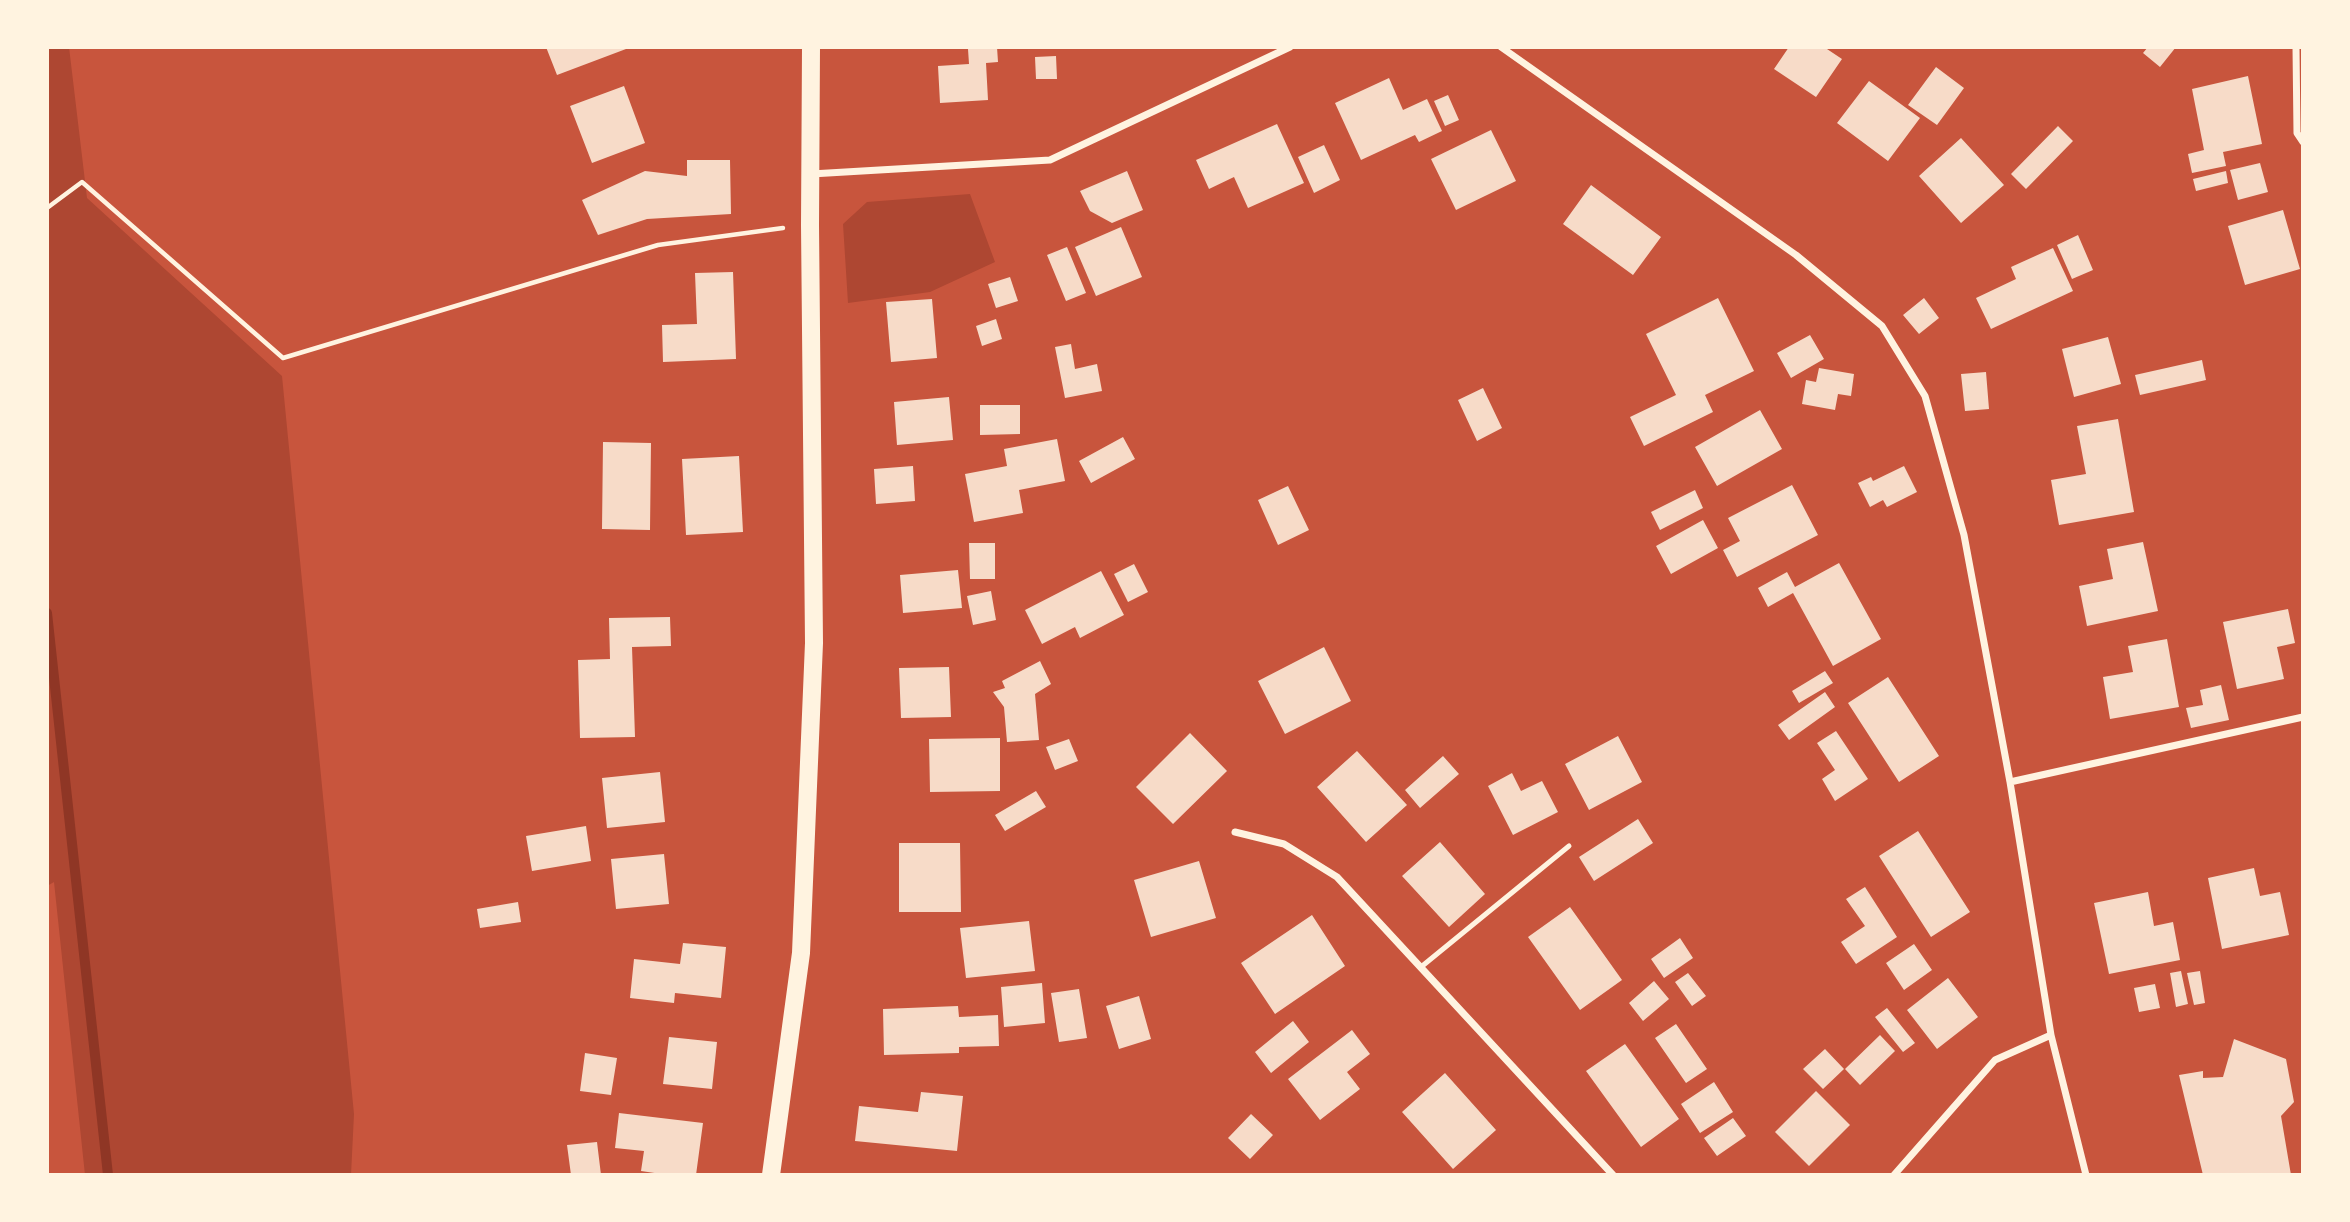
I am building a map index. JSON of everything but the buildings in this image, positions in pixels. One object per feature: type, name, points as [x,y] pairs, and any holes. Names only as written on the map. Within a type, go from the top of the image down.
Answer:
[{"type":"main road","points":[[771,1175],[801,953],[814,657],[811,47]]},
{"type":"street","points":[[811,174],[1050,160],[1290,47]]},
{"type":"street","points":[[1501,47],[1796,255],[1882,326],[1925,396],[1964,536],[2010,782],[2051,1035],[2086,1175]]},
{"type":"street","points":[[2296,47],[2297,133],[2303,142]]},
{"type":"street","points":[[2010,782],[2303,717]]},
{"type":"street","points":[[1235,832],[1284,844],[1338,877],[1613,1175]]},
{"type":"street","points":[[1894,1175],[1995,1059],[2051,1035]]},
{"type":"lane","points":[[1422,967],[1569,846]]},
{"type":"path","points":[[47,208],[82,182],[283,358],[658,245],[810,225]]},
{"type":"shaded area","points":[[47,47],[69,47],[87,198],[282,376],[354,1114],[351,1175],[85,1175],[54,882],[47,886]]},
{"type":"shaded area","points":[[970,194],[995,262],[930,292],[848,303],[843,224],[867,202]]},
{"type":"waterway","points":[[47,613],[108,1175]]}]
